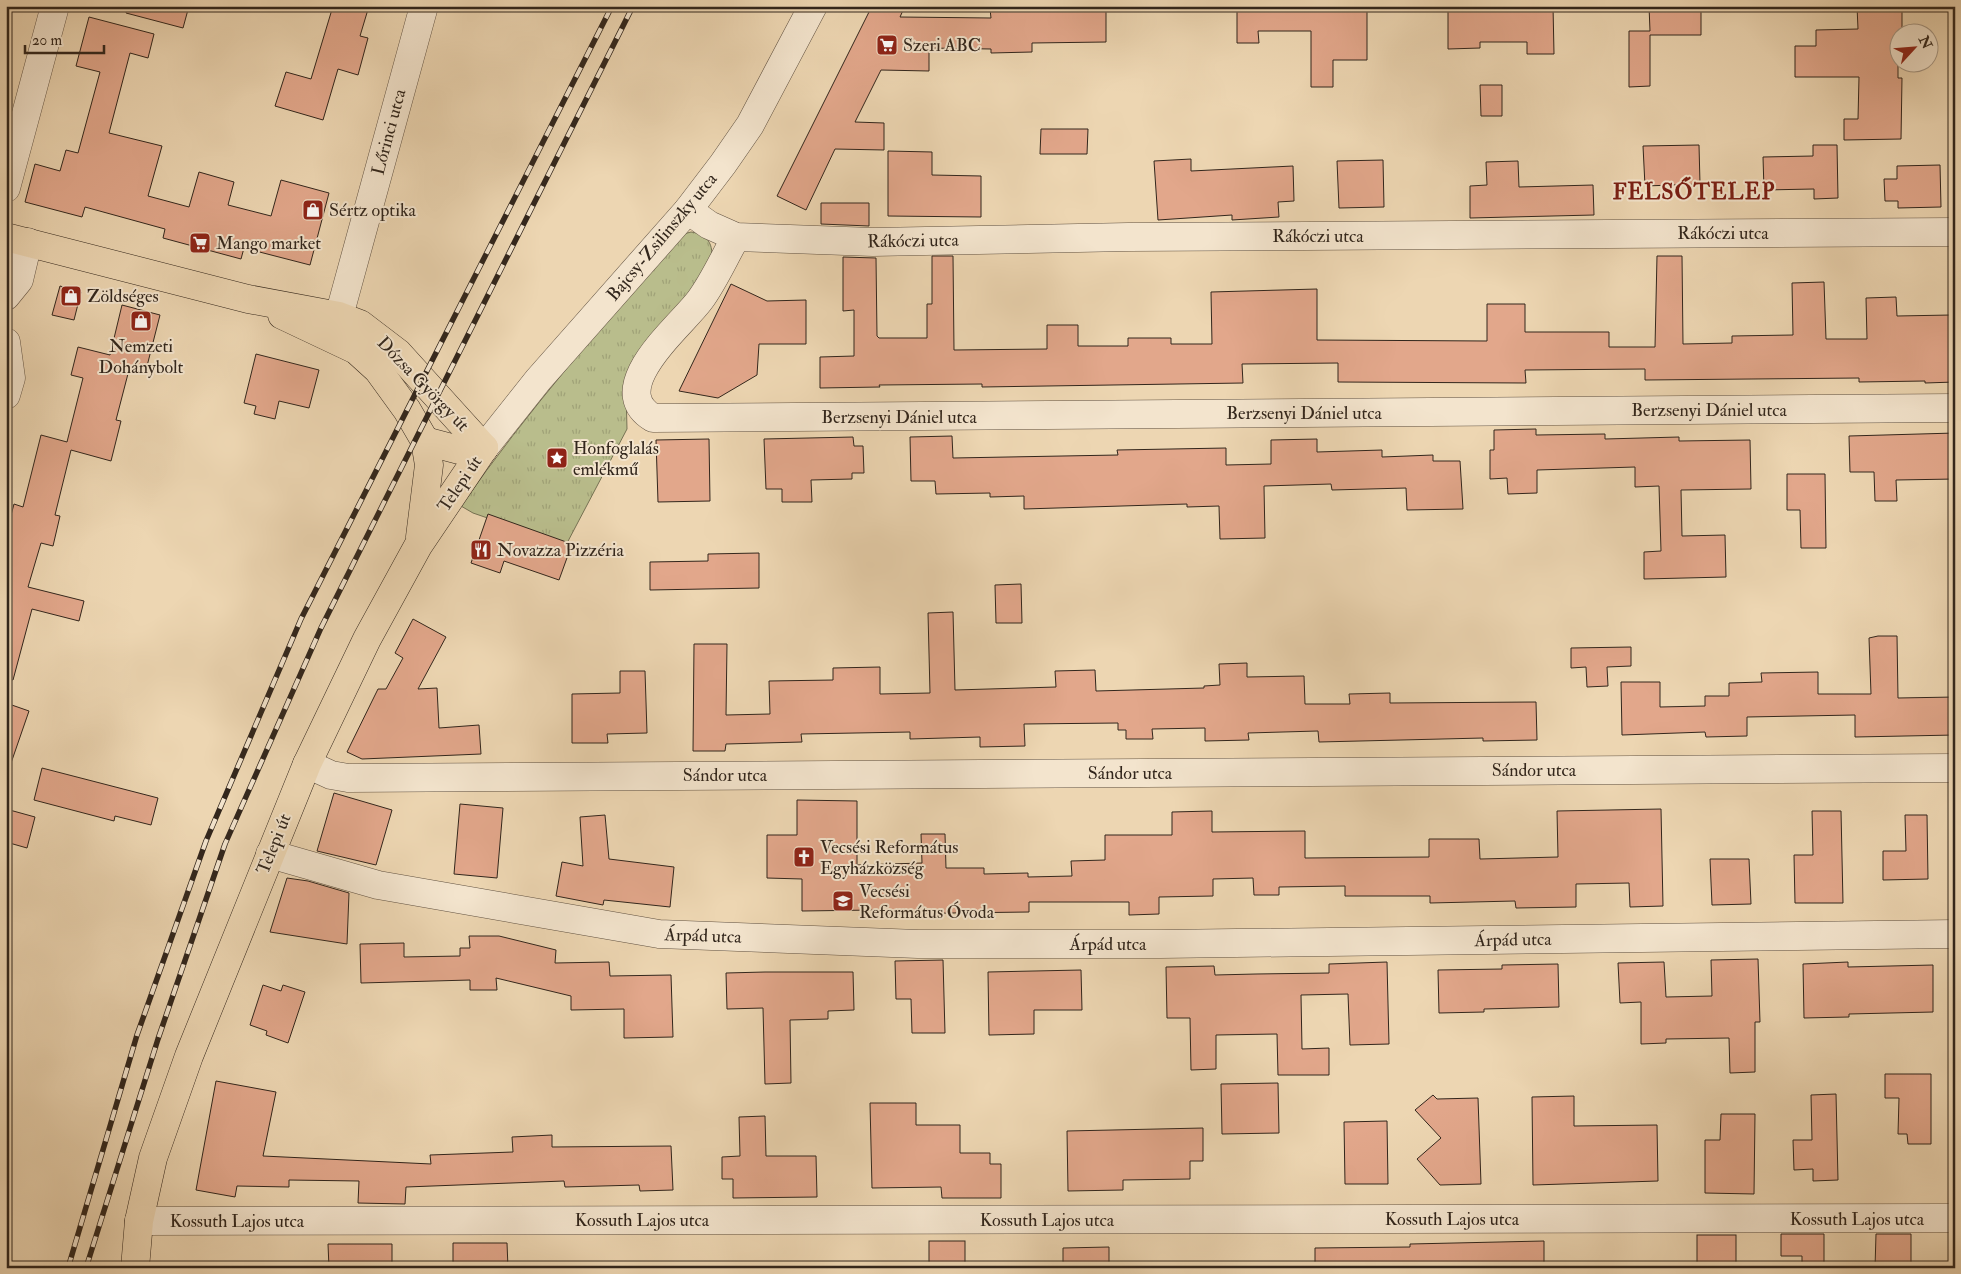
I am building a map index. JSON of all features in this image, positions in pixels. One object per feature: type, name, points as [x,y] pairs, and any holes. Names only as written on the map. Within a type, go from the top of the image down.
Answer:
[{"type":"main road","name":"Dózsa György út","points":[[17,240],[248,300],[339,316],[360,324],[398,353],[484,448]]},
{"type":"main road","name":"Dózsa György út","points":[[248,300],[356,350],[378,370],[396,393],[425,441],[459,450],[484,448]]},
{"type":"main road","points":[[418,546],[429,465],[425,441]]},
{"type":"main road","name":"Telepi út","points":[[135,1268],[139,1221],[154,1158],[188,1056],[307,764],[367,639],[418,546],[484,448]]},
{"type":"street","points":[[6,188],[55,6]]},
{"type":"street","name":"Lőrinci utca","points":[[339,316],[424,6]]},
{"type":"street","name":"Bajcsy-Zsilinszky utca","points":[[484,448],[538,380],[688,210],[750,125],[813,6]]},
{"type":"street","name":"Rákóczi utca","points":[[688,210],[709,225],[736,237],[873,242],[1138,236],[1955,232]]},
{"type":"street","name":"Berzsenyi Dániel utca","points":[[736,237],[701,298],[656,348],[642,371],[636,394],[638,405],[642,412],[653,418],[1955,408]]},
{"type":"street","points":[[6,296],[19,280],[17,240]]},
{"type":"street","points":[[6,342],[11,378],[6,395]]},
{"type":"street","name":"Sándor utca","points":[[307,764],[331,775],[348,778],[1955,768]]},
{"type":"street","name":"Árpád utca","points":[[270,854],[378,885],[659,934],[918,944],[1161,944],[1955,934]]},
{"type":"street","name":"Kossuth Lajos utca","points":[[139,1221],[1955,1218]]},
{"type":"green space","points":[[691,232],[703,236],[710,243],[712,253],[710,265],[626,391],[627,429],[566,545],[473,513],[461,506],[513,436],[595,335],[680,235]]},
{"type":"building","points":[[127,6],[189,6],[183,28],[126,13]]},
{"type":"building","points":[[333,6],[369,6],[360,36],[368,38],[358,75],[338,69],[323,120],[275,106],[286,72],[311,79]]},
{"type":"building","points":[[872,6],[905,6],[900,17],[991,18],[990,9],[1001,9],[1001,6],[1106,6],[1106,42],[1032,43],[1032,52],[991,53],[991,49],[929,48],[929,71],[881,70],[855,122],[884,123],[884,150],[835,149],[806,210],[777,196]]},
{"type":"building","points":[[1237,6],[1333,6],[1333,9],[1367,9],[1367,60],[1333,60],[1333,87],[1311,87],[1311,31],[1258,31],[1259,43],[1237,43]]},
{"type":"building","points":[[1448,6],[1553,6],[1554,54],[1527,54],[1527,42],[1480,42],[1480,48],[1448,49]]},
{"type":"building","points":[[1649,6],[1701,6],[1701,35],[1650,35],[1650,86],[1629,87],[1629,31],[1650,31]]},
{"type":"building","points":[[1857,6],[1902,6],[1902,22],[1888,22],[1888,72],[1898,72],[1898,78],[1902,78],[1901,139],[1844,140],[1844,119],[1858,119],[1859,77],[1795,77],[1795,46],[1816,46],[1816,30],[1858,29]]},
{"type":"building","points":[[89,17],[154,34],[148,58],[130,53],[109,133],[162,146],[148,196],[189,207],[199,172],[234,182],[228,205],[271,216],[281,180],[329,193],[310,265],[244,248],[241,259],[163,238],[165,229],[85,207],[82,217],[25,202],[35,164],[60,171],[66,150],[78,153],[100,72],[76,66]]},
{"type":"building","points":[[1480,85],[1502,85],[1502,116],[1481,116]]},
{"type":"building","points":[[1041,129],[1088,129],[1087,154],[1040,154]]},
{"type":"building","points":[[1699,145],[1700,184],[1645,186],[1643,146]]},
{"type":"building","points":[[1813,145],[1837,145],[1838,198],[1814,199],[1814,189],[1764,190],[1763,157],[1813,156]]},
{"type":"building","points":[[888,151],[932,152],[932,175],[981,176],[981,217],[888,216]]},
{"type":"building","points":[[1191,159],[1191,171],[1293,166],[1294,201],[1278,202],[1279,217],[1232,220],[1232,215],[1158,220],[1154,161]]},
{"type":"building","points":[[1383,160],[1384,207],[1339,208],[1337,161]]},
{"type":"building","points":[[1518,161],[1519,187],[1593,185],[1594,215],[1470,218],[1470,186],[1487,185],[1486,162]]},
{"type":"building","points":[[1940,165],[1941,207],[1898,208],[1898,201],[1885,201],[1884,179],[1897,179],[1897,166]]},
{"type":"building","points":[[821,203],[869,203],[869,226],[821,224]]},
{"type":"building","points":[[932,256],[953,256],[954,350],[1047,349],[1047,325],[1078,325],[1078,346],[1128,346],[1128,338],[1171,338],[1171,344],[1212,344],[1211,292],[1317,289],[1317,340],[1487,341],[1487,304],[1525,304],[1525,332],[1609,332],[1609,347],[1655,347],[1657,256],[1682,256],[1683,344],[1732,343],[1732,336],[1793,335],[1792,283],[1824,282],[1826,339],[1867,339],[1866,298],[1896,297],[1897,316],[1951,315],[1951,329],[1955,328],[1955,382],[1859,382],[1859,378],[1645,380],[1645,369],[1525,370],[1526,383],[1338,382],[1338,363],[1242,364],[1243,383],[982,387],[982,384],[879,385],[880,387],[820,388],[820,357],[854,356],[854,310],[843,311],[843,257],[876,258],[877,336],[879,338],[927,338],[927,304],[932,304]]},
{"type":"building","points":[[731,284],[767,301],[806,300],[806,344],[759,344],[757,375],[718,398],[679,391]]},
{"type":"building","points":[[60,286],[81,292],[74,320],[52,315]]},
{"type":"building","points":[[122,305],[160,315],[146,370],[130,366],[116,420],[121,421],[111,461],[71,450],[55,515],[60,516],[53,546],[41,543],[28,587],[84,601],[79,621],[32,609],[13,680],[6,679],[6,534],[14,504],[23,507],[41,435],[67,442],[83,378],[71,375],[78,347],[110,355]]},
{"type":"building","points":[[256,354],[319,370],[309,408],[279,401],[275,419],[254,414],[256,406],[244,403]]},
{"type":"building","points":[[1536,429],[1536,435],[1605,434],[1605,439],[1679,437],[1679,441],[1750,440],[1751,489],[1681,490],[1682,536],[1725,535],[1726,577],[1644,579],[1644,552],[1661,551],[1659,486],[1635,487],[1635,467],[1537,470],[1537,493],[1508,494],[1507,478],[1490,479],[1490,450],[1494,450],[1494,430]]},
{"type":"building","points":[[1955,433],[1955,479],[1896,480],[1897,501],[1875,501],[1874,472],[1850,472],[1849,436]]},
{"type":"building","points":[[952,436],[953,458],[1118,455],[1117,450],[1226,448],[1226,465],[1271,464],[1271,440],[1317,439],[1317,452],[1382,450],[1382,457],[1433,455],[1433,461],[1460,461],[1463,509],[1407,510],[1406,488],[1332,490],[1331,484],[1264,486],[1265,538],[1220,539],[1219,506],[1187,507],[1187,504],[1024,509],[1024,496],[990,497],[990,493],[936,494],[935,481],[911,481],[910,437]]},
{"type":"building","points":[[853,437],[854,446],[863,446],[864,473],[852,473],[852,479],[811,480],[812,502],[782,502],[782,489],[766,489],[764,439]]},
{"type":"building","points":[[709,439],[710,501],[658,502],[656,440]]},
{"type":"building","points":[[1787,474],[1825,474],[1826,548],[1801,548],[1800,510],[1787,510]]},
{"type":"building","points":[[488,514],[572,544],[559,580],[504,561],[500,573],[471,563]]},
{"type":"building","points":[[759,553],[759,588],[650,590],[650,562],[708,561],[708,554]]},
{"type":"building","points":[[1021,584],[1022,623],[996,623],[995,585]]},
{"type":"building","points":[[953,612],[955,690],[1056,687],[1055,671],[1095,670],[1096,691],[1204,688],[1204,686],[1220,685],[1219,664],[1247,663],[1247,677],[1304,676],[1305,704],[1350,704],[1349,694],[1390,693],[1390,703],[1536,702],[1537,740],[1483,741],[1483,738],[1319,742],[1318,731],[1248,733],[1249,740],[1205,741],[1205,728],[1152,729],[1153,739],[1126,739],[1126,730],[1118,730],[1118,723],[1024,724],[1025,746],[980,747],[980,737],[910,739],[910,732],[801,734],[802,742],[726,744],[725,751],[693,751],[694,644],[727,644],[726,715],[770,714],[769,681],[833,680],[833,668],[880,667],[880,694],[930,693],[928,613]]},
{"type":"building","points":[[413,619],[446,637],[418,689],[437,688],[439,728],[479,725],[481,754],[362,759],[347,752],[378,689],[386,689],[403,658],[395,653]]},
{"type":"building","points":[[1897,636],[1898,698],[1955,697],[1955,735],[1855,737],[1855,715],[1747,717],[1747,736],[1706,737],[1705,732],[1622,735],[1621,682],[1660,682],[1660,707],[1705,706],[1705,696],[1729,696],[1729,683],[1762,682],[1761,673],[1818,672],[1818,694],[1871,694],[1869,638]]},
{"type":"building","points":[[1631,647],[1631,666],[1607,667],[1608,686],[1587,687],[1586,667],[1571,668],[1571,648]]},
{"type":"building","points":[[620,671],[645,671],[647,733],[607,734],[608,743],[572,743],[572,694],[620,693]]},
{"type":"building","points":[[6,703],[29,711],[10,766],[6,766]]},
{"type":"building","points":[[42,768],[158,798],[151,825],[115,816],[114,821],[34,800]]},
{"type":"building","points":[[334,793],[392,810],[376,865],[317,851]]},
{"type":"building","points":[[797,800],[857,801],[857,865],[922,863],[921,834],[945,834],[946,868],[984,868],[984,874],[1028,873],[1028,877],[1072,876],[1071,861],[1105,860],[1105,835],[1172,835],[1172,812],[1212,811],[1212,832],[1305,831],[1305,858],[1429,857],[1429,839],[1479,839],[1480,859],[1558,857],[1557,811],[1661,809],[1663,906],[1630,907],[1629,883],[1576,884],[1576,907],[1516,908],[1515,901],[1430,903],[1430,896],[1345,896],[1345,886],[1279,887],[1279,895],[1254,895],[1253,878],[1213,879],[1213,896],[1159,897],[1159,914],[1129,915],[1129,902],[1029,902],[1029,912],[874,914],[874,910],[802,911],[802,879],[767,878],[767,835],[797,835]]},
{"type":"building","points":[[460,804],[503,808],[497,878],[454,874]]},
{"type":"building","points":[[6,809],[35,817],[27,848],[6,842]]},
{"type":"building","points":[[1812,811],[1841,811],[1843,903],[1795,903],[1794,855],[1813,855]]},
{"type":"building","points":[[605,815],[609,859],[674,867],[670,907],[604,900],[603,905],[556,896],[562,862],[583,866],[580,817]]},
{"type":"building","points":[[1905,815],[1927,815],[1928,879],[1883,880],[1883,851],[1906,851]]},
{"type":"building","points":[[1710,859],[1749,859],[1751,904],[1712,905]]},
{"type":"building","points":[[287,878],[308,881],[349,893],[347,944],[270,932]]},
{"type":"building","points":[[469,936],[499,936],[556,950],[555,963],[609,962],[610,976],[671,975],[673,1037],[624,1038],[624,1009],[571,1010],[571,996],[496,978],[497,990],[470,990],[470,980],[361,983],[360,944],[404,943],[404,957],[460,956],[460,948],[470,948]]},
{"type":"building","points":[[1758,959],[1760,1022],[1755,1022],[1755,1072],[1730,1073],[1729,1038],[1666,1039],[1666,1043],[1641,1044],[1641,1002],[1620,1003],[1618,963],[1664,962],[1666,997],[1712,996],[1711,960]]},
{"type":"building","points":[[943,960],[945,1033],[912,1033],[911,999],[896,999],[895,961]]},
{"type":"building","points":[[1387,962],[1389,1044],[1350,1045],[1348,994],[1301,995],[1302,1049],[1329,1048],[1329,1075],[1278,1075],[1277,1034],[1216,1035],[1216,1069],[1191,1070],[1190,1018],[1167,1018],[1166,967],[1214,966],[1215,975],[1329,973],[1329,964]]},
{"type":"building","points":[[1848,962],[1848,967],[1933,965],[1933,1012],[1849,1014],[1849,1017],[1804,1018],[1803,964]]},
{"type":"building","points":[[1558,964],[1559,1007],[1484,1009],[1484,1012],[1439,1013],[1438,970],[1502,969],[1502,965]]},
{"type":"building","points":[[1081,970],[1082,1010],[1034,1010],[1034,1034],[989,1035],[988,972]]},
{"type":"building","points":[[853,972],[854,1010],[828,1011],[828,1019],[790,1020],[791,1083],[765,1084],[763,1008],[727,1009],[726,973]]},
{"type":"building","points":[[263,985],[281,991],[283,985],[305,992],[288,1043],[266,1035],[267,1031],[250,1025]]},
{"type":"building","points":[[1885,1074],[1931,1074],[1931,1144],[1908,1144],[1907,1134],[1898,1134],[1899,1098],[1885,1098]]},
{"type":"building","points":[[216,1081],[276,1092],[263,1156],[431,1164],[430,1155],[513,1152],[512,1137],[552,1135],[552,1147],[671,1146],[673,1190],[640,1191],[639,1185],[565,1187],[564,1181],[406,1187],[405,1204],[358,1203],[359,1181],[289,1180],[289,1187],[237,1186],[235,1197],[196,1190]]},
{"type":"building","points":[[1278,1083],[1279,1133],[1222,1134],[1221,1084]]},
{"type":"building","points":[[1836,1094],[1838,1180],[1813,1181],[1813,1169],[1794,1170],[1793,1140],[1812,1140],[1811,1095]]},
{"type":"building","points":[[1433,1095],[1437,1099],[1478,1098],[1481,1184],[1440,1185],[1417,1159],[1441,1138],[1415,1110]]},
{"type":"building","points":[[1574,1096],[1574,1126],[1657,1125],[1658,1181],[1533,1185],[1532,1097]]},
{"type":"building","points":[[870,1103],[916,1103],[916,1125],[960,1125],[960,1153],[990,1153],[990,1164],[1001,1164],[1001,1198],[942,1198],[941,1187],[872,1188]]},
{"type":"building","points":[[1721,1114],[1755,1114],[1754,1194],[1705,1193],[1705,1140],[1720,1140]]},
{"type":"building","points":[[765,1116],[766,1156],[816,1156],[817,1197],[733,1198],[733,1179],[722,1179],[722,1157],[740,1156],[739,1117]]},
{"type":"building","points":[[1387,1121],[1388,1184],[1345,1184],[1344,1122]]},
{"type":"building","points":[[1203,1128],[1203,1161],[1190,1161],[1190,1179],[1123,1180],[1123,1190],[1068,1191],[1067,1131]]},
{"type":"building","points":[[1781,1234],[1824,1234],[1824,1268],[1802,1268],[1802,1256],[1781,1256]]},
{"type":"building","points":[[1876,1234],[1911,1234],[1911,1268],[1875,1268]]},
{"type":"building","points":[[1697,1235],[1736,1235],[1736,1268],[1697,1268]]},
{"type":"building","points":[[929,1241],[965,1241],[965,1268],[929,1268]]},
{"type":"building","points":[[1544,1241],[1544,1268],[1315,1268],[1315,1248],[1410,1247],[1410,1244]]},
{"type":"building","points":[[453,1243],[507,1243],[508,1268],[453,1268]]},
{"type":"building","points":[[328,1244],[392,1244],[392,1268],[329,1268]]},
{"type":"building","points":[[1109,1247],[1109,1268],[1063,1268],[1063,1248]]},
{"type":"railway","points":[[68,1268],[137,1035],[206,841],[301,619],[612,6]]},
{"type":"railway","points":[[86,1268],[158,1039],[225,844],[321,628],[633,6]]},
{"type":"place","name":"Szeri ABC","points":[[887,45]]},
{"type":"place","name":"Sértz optika","points":[[313,210]]},
{"type":"place","name":"Mango market","points":[[200,243]]},
{"type":"place","name":"Zöldséges","points":[[71,296]]},
{"type":"place","name":"Nemzeti Dohánybolt","points":[[141,321]]},
{"type":"place","name":"Honfoglalás emlékmű","points":[[557,458]]},
{"type":"place","name":"Novazza Pizzéria","points":[[481,550]]},
{"type":"place","name":"Vecsési Református Egyházközség","points":[[804,857]]},
{"type":"place","name":"Vecsési Református Óvoda","points":[[843,901]]},
{"type":"district","name":"FELSŐTELEP","points":[[1694,192]]}]
